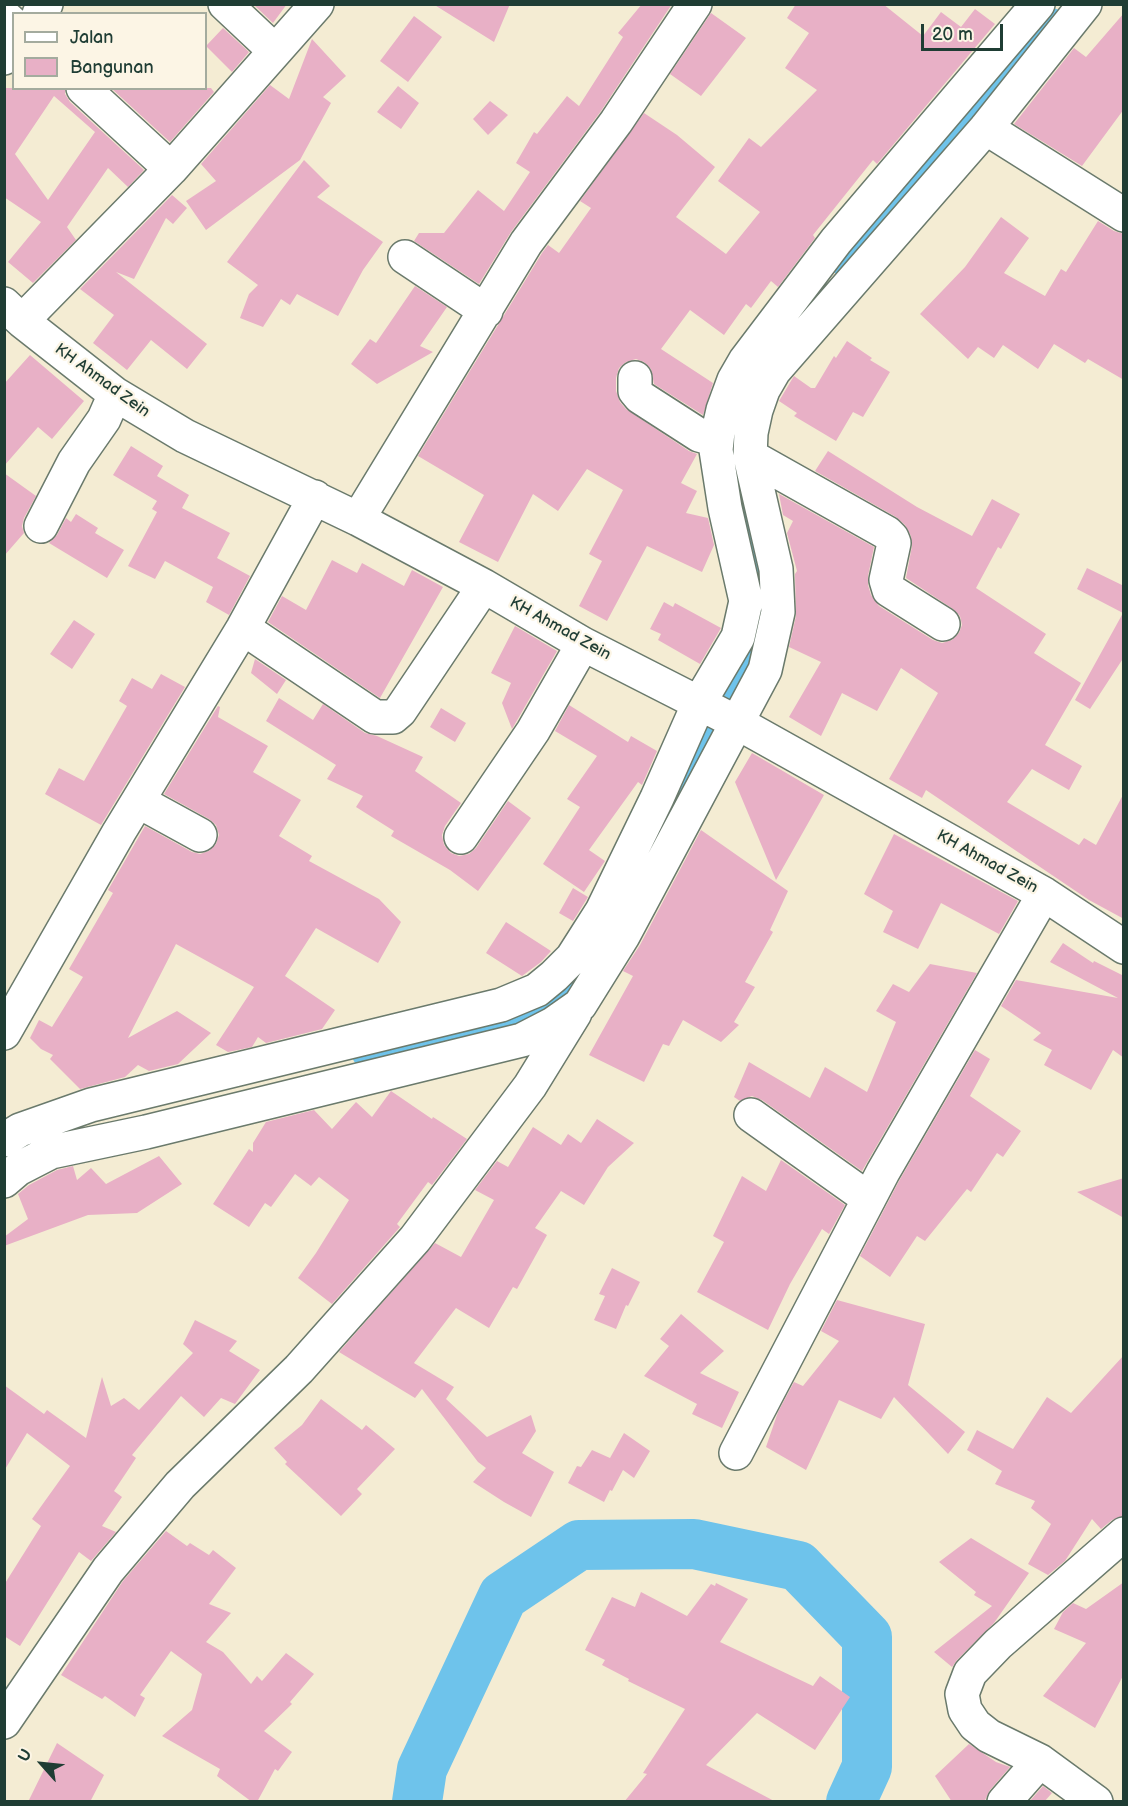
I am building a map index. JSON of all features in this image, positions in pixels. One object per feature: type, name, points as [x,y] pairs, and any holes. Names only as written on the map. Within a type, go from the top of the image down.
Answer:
[{"type":"street","points":[[225,4],[275,51]]},
{"type":"street","points":[[13,313],[171,169],[317,4]]},
{"type":"street","points":[[358,519],[526,243],[616,122],[695,4]]},
{"type":"street","points":[[4,1722],[108,1570],[180,1485],[299,1369],[415,1239],[530,1086],[623,936],[675,801],[716,712],[746,601],[718,466],[717,440],[723,410],[734,380],[745,361],[836,241],[1038,4]]},
{"type":"street","points":[[716,712],[765,670],[778,612],[776,569],[750,456],[751,433],[763,390],[774,370],[986,128],[1069,13]]},
{"type":"street","points":[[85,90],[171,169]]},
{"type":"street","points":[[986,128],[1124,215]]},
{"type":"street","points":[[405,257],[486,310]]},
{"type":"street","name":"KH Ahmad Zein","points":[[13,313],[115,394],[185,436],[358,519],[484,586],[583,644],[716,712],[1044,894],[1124,947]]},
{"type":"street","points":[[635,378],[635,391],[640,397],[699,435],[717,440]]},
{"type":"street","points":[[42,526],[74,462],[104,419],[115,394]]},
{"type":"street","points":[[750,456],[887,532],[894,543],[886,580],[889,590],[943,624]]},
{"type":"street","points":[[4,1033],[138,801],[243,628],[315,497]]},
{"type":"street","points":[[243,628],[375,717],[393,717],[400,711],[484,586]]},
{"type":"street","points":[[461,837],[534,731],[583,644]]},
{"type":"street","points":[[138,801],[200,836]]},
{"type":"street","points":[[4,1140],[20,1130],[91,1105],[501,1005],[537,990],[572,958],[675,801]]},
{"type":"street","points":[[736,1453],[869,1199],[1044,894]]},
{"type":"street","points":[[4,1181],[18,1170],[51,1152],[146,1132],[522,1041],[553,1024],[580,1005]]},
{"type":"street","points":[[751,1115],[869,1199]]},
{"type":"street","points":[[1096,1802],[1040,1761],[989,1736],[975,1725],[965,1710],[962,1694],[970,1673],[998,1644],[1124,1534]]},
{"type":"street","points":[[1004,1802],[1040,1761]]},
{"type":"building","points":[[253,4],[287,4],[273,23]]},
{"type":"building","points":[[433,4],[510,4],[494,42]]},
{"type":"building","points":[[642,4],[672,4],[601,111],[511,232],[479,284],[414,241],[419,233],[444,233],[478,190],[504,211],[530,172],[516,163],[534,132],[537,134],[567,96],[579,106],[623,37],[618,33]]},
{"type":"building","points":[[796,4],[883,4],[923,36],[941,12],[961,27],[975,9],[995,24],[877,164],[873,160],[813,235],[815,238],[778,287],[771,281],[751,308],[746,304],[724,335],[690,310],[661,349],[713,383],[703,415],[654,384],[651,369],[644,362],[636,359],[626,362],[619,368],[616,391],[620,402],[626,409],[697,454],[681,483],[697,491],[686,513],[708,518],[714,545],[702,572],[647,546],[607,621],[579,606],[602,561],[589,554],[623,490],[587,469],[558,511],[533,494],[498,562],[459,542],[484,495],[418,456],[542,253],[548,245],[559,253],[591,208],[580,201],[644,113],[677,135],[715,167],[676,217],[726,254],[760,212],[718,181],[749,138],[761,147],[817,90],[785,68],[809,33],[787,18]]},
{"type":"building","points":[[711,13],[746,38],[701,96],[670,74]]},
{"type":"building","points":[[1124,13],[1124,109],[1082,166],[1014,124],[1074,48],[1086,57]]},
{"type":"building","points":[[414,16],[442,37],[408,82],[380,61]]},
{"type":"building","points":[[223,28],[249,52],[232,72],[207,45]]},
{"type":"building","points":[[312,39],[346,76],[323,97],[331,103],[300,160],[206,230],[186,201],[216,181],[201,164],[270,85],[289,99]]},
{"type":"building","points":[[398,86],[419,103],[401,129],[377,112]]},
{"type":"building","points":[[4,88],[65,90],[70,102],[144,170],[128,187],[108,168],[67,227],[76,240],[33,283],[8,262],[41,222],[4,197]],"holes":[[[54,96],[95,132],[48,200],[15,154]]]},
{"type":"building","points":[[211,88],[214,92],[170,142],[113,90],[207,90]]},
{"type":"building","points":[[490,101],[508,115],[488,135],[473,119]]},
{"type":"building","points":[[304,160],[330,186],[317,197],[383,242],[363,270],[338,316],[297,294],[290,305],[281,299],[263,327],[240,318],[249,294],[258,285],[227,262]]},
{"type":"building","points":[[172,195],[187,208],[173,224],[166,218],[134,279],[116,272],[207,344],[187,369],[151,340],[127,370],[93,343],[114,315],[80,289]]},
{"type":"building","points":[[1001,217],[1029,238],[1004,273],[1045,296],[1061,269],[1066,272],[1098,221],[1124,234],[1124,380],[1088,359],[1085,363],[1054,344],[1038,369],[1003,345],[994,358],[978,347],[968,359],[920,314],[965,267]]},
{"type":"building","points":[[415,286],[447,307],[420,346],[433,352],[377,384],[351,364],[370,339],[376,343]]},
{"type":"building","points":[[847,341],[872,358],[870,360],[890,372],[863,417],[853,412],[836,441],[794,416],[797,413],[779,401],[794,376],[811,388],[815,388],[834,356],[836,358]]},
{"type":"building","points":[[30,355],[84,401],[52,439],[38,427],[4,466],[4,384]]},
{"type":"building","points":[[131,446],[163,466],[157,476],[189,495],[182,508],[230,533],[217,558],[250,576],[229,615],[206,602],[213,587],[165,561],[155,579],[128,566],[157,512],[152,509],[157,501],[113,475]]},
{"type":"building","points":[[828,451],[917,507],[972,536],[992,499],[1020,514],[1001,549],[998,547],[976,588],[1046,634],[1034,653],[1081,683],[1045,745],[1082,766],[1069,790],[1032,769],[1007,802],[1079,845],[1084,838],[1096,845],[1124,793],[1124,919],[1089,900],[926,790],[922,798],[889,779],[938,693],[901,668],[877,711],[842,693],[821,736],[789,717],[821,662],[789,647],[796,616],[795,574],[797,571],[787,533],[793,521],[783,515],[779,494],[874,547],[868,585],[871,595],[879,606],[933,640],[942,643],[952,640],[959,633],[962,625],[960,616],[953,609],[906,578],[912,546],[911,536],[905,525],[896,517],[815,471]]},
{"type":"building","points":[[4,473],[36,496],[24,518],[22,526],[24,533],[4,556]]},
{"type":"building","points":[[76,514],[98,528],[95,533],[124,550],[107,578],[49,543],[57,535],[66,518],[71,522]]},
{"type":"building","points":[[332,560],[357,573],[362,563],[404,586],[412,570],[443,587],[380,698],[268,622],[282,596],[306,610]]},
{"type":"building","points":[[1087,568],[1124,586],[1124,657],[1090,709],[1075,700],[1123,613],[1077,589]]},
{"type":"building","points":[[664,602],[673,607],[675,603],[721,628],[700,664],[658,640],[661,634],[650,629]]},
{"type":"building","points":[[74,620],[95,634],[72,669],[50,654]]},
{"type":"building","points":[[515,626],[557,651],[512,729],[502,703],[511,683],[491,673]]},
{"type":"building","points":[[255,659],[286,680],[277,694],[251,673]]},
{"type":"building","points":[[161,674],[185,687],[101,825],[45,794],[59,768],[84,781],[127,706],[119,701],[132,678],[152,689]]},
{"type":"building","points":[[279,698],[313,720],[323,704],[365,733],[377,736],[423,757],[415,771],[461,803],[445,826],[442,835],[444,845],[451,853],[459,856],[469,854],[476,848],[508,801],[531,818],[478,891],[450,870],[391,836],[394,831],[356,807],[363,796],[327,779],[336,765],[266,721]]},
{"type":"building","points":[[569,705],[628,742],[631,736],[657,751],[642,785],[638,782],[589,850],[605,861],[584,892],[543,864],[580,807],[567,799],[597,756],[555,731]]},
{"type":"building","points":[[218,706],[220,707],[218,717],[268,746],[253,772],[301,800],[279,836],[312,856],[309,861],[379,899],[401,922],[378,963],[316,928],[285,976],[335,1010],[322,1029],[266,1043],[258,1037],[252,1047],[228,1052],[216,1045],[254,987],[176,944],[128,1038],[177,1011],[211,1033],[178,1064],[149,1071],[138,1065],[125,1077],[80,1089],[50,1059],[53,1055],[41,1049],[30,1038],[39,1020],[52,1027],[83,977],[69,969],[113,893],[108,890],[145,826],[192,852],[200,854],[209,851],[216,844],[219,835],[216,825],[164,794]]},
{"type":"building","points":[[441,708],[466,723],[455,742],[430,727]]},
{"type":"building","points":[[752,753],[824,795],[776,880],[735,782]]},
{"type":"building","points":[[701,830],[788,891],[770,930],[773,932],[745,982],[755,987],[734,1022],[739,1025],[721,1042],[683,1020],[669,1046],[663,1044],[644,1082],[589,1055],[633,976],[623,971],[640,945]]},
{"type":"building","points":[[894,834],[1018,901],[999,934],[941,903],[918,949],[883,932],[893,911],[864,894]]},
{"type":"building","points":[[573,888],[588,897],[573,921],[559,913]]},
{"type":"building","points":[[506,922],[551,951],[541,962],[522,976],[486,953]]},
{"type":"building","points":[[1063,943],[1093,963],[1094,961],[1124,976],[1124,1058],[1113,1050],[1091,1090],[1044,1065],[1052,1050],[1033,1040],[1041,1033],[1001,1006],[1016,980],[1118,998],[1050,962]]},
{"type":"building","points":[[930,964],[977,973],[862,1171],[762,1100],[752,1096],[740,1101],[734,1097],[749,1062],[810,1098],[825,1067],[867,1092],[896,1022],[876,1011],[893,984],[909,992]]},
{"type":"building","points":[[975,1050],[990,1059],[970,1096],[1021,1131],[1003,1157],[997,1153],[971,1192],[967,1189],[925,1241],[917,1236],[890,1277],[860,1256],[899,1181]]},
{"type":"building","points":[[391,1091],[467,1139],[432,1185],[428,1182],[397,1224],[400,1227],[332,1304],[298,1278],[349,1200],[319,1177],[311,1186],[295,1174],[271,1207],[265,1203],[249,1227],[213,1204],[249,1149],[253,1152],[253,1143],[266,1122],[314,1110],[332,1129],[356,1102],[372,1117]]},
{"type":"building","points":[[597,1119],[634,1143],[608,1167],[584,1205],[561,1191],[535,1228],[547,1235],[517,1289],[513,1287],[489,1328],[456,1308],[414,1363],[454,1387],[446,1399],[487,1437],[531,1415],[536,1431],[522,1453],[554,1472],[531,1517],[473,1482],[486,1468],[478,1462],[422,1389],[415,1398],[339,1352],[435,1243],[461,1257],[494,1200],[475,1190],[497,1161],[508,1167],[533,1127],[561,1145],[568,1134],[581,1143]]},
{"type":"building","points":[[159,1156],[182,1184],[137,1213],[88,1215],[4,1246],[4,1237],[28,1219],[18,1194],[29,1185],[57,1170],[73,1166],[77,1180],[91,1168],[106,1184]]},
{"type":"building","points":[[781,1160],[845,1205],[829,1234],[822,1229],[790,1284],[768,1330],[697,1292],[724,1242],[713,1236],[742,1176],[766,1191]]},
{"type":"building","points":[[1124,1178],[1124,1218],[1077,1192]]},
{"type":"building","points":[[612,1268],[640,1282],[628,1306],[626,1305],[616,1329],[594,1320],[605,1296],[599,1294]]},
{"type":"building","points":[[837,1300],[925,1324],[908,1385],[965,1432],[948,1454],[894,1397],[881,1419],[839,1400],[806,1470],[766,1447],[778,1412],[794,1382],[803,1386],[839,1341],[821,1331]]},
{"type":"building","points":[[681,1314],[724,1351],[700,1373],[739,1392],[722,1428],[692,1414],[697,1404],[644,1376],[669,1346],[660,1339]]},
{"type":"building","points":[[195,1320],[237,1341],[229,1351],[260,1370],[235,1404],[221,1398],[204,1417],[181,1396],[132,1455],[136,1458],[114,1491],[122,1497],[102,1526],[116,1532],[91,1561],[79,1552],[20,1646],[4,1636],[4,1585],[41,1526],[32,1519],[70,1466],[27,1433],[4,1471],[4,1385],[44,1414],[47,1410],[86,1438],[102,1377],[111,1406],[124,1398],[139,1410],[193,1353],[183,1344]]},
{"type":"building","points":[[1124,1355],[1124,1516],[1112,1520],[1101,1529],[1092,1519],[1065,1561],[1048,1575],[1028,1564],[1051,1524],[1031,1508],[1035,1501],[995,1484],[1002,1471],[967,1450],[977,1430],[1013,1449],[1047,1397],[1071,1413]]},
{"type":"building","points":[[321,1399],[362,1430],[366,1425],[395,1449],[357,1489],[362,1494],[341,1516],[285,1464],[287,1462],[274,1448],[302,1425]]},
{"type":"building","points":[[624,1433],[650,1451],[634,1478],[623,1470],[604,1502],[568,1483],[577,1466],[581,1467],[592,1450],[610,1458]]},
{"type":"building","points":[[166,1531],[187,1546],[190,1543],[209,1555],[213,1550],[236,1568],[209,1604],[231,1613],[206,1642],[223,1652],[251,1684],[257,1676],[262,1681],[286,1653],[314,1674],[290,1702],[292,1704],[264,1731],[292,1752],[278,1771],[275,1769],[257,1802],[252,1802],[217,1776],[220,1769],[162,1736],[192,1710],[202,1674],[171,1651],[140,1695],[145,1698],[135,1717],[105,1696],[102,1699],[61,1675],[123,1581]]},
{"type":"building","points":[[971,1538],[1029,1573],[994,1623],[952,1667],[934,1652],[992,1606],[974,1595],[976,1592],[939,1562]]},
{"type":"building","points":[[1124,1582],[1124,1674],[1095,1728],[1043,1696],[1086,1643],[1054,1629],[1063,1612],[1073,1603],[1086,1609]]},
{"type":"building","points":[[716,1583],[748,1599],[720,1642],[813,1686],[820,1676],[850,1697],[815,1750],[757,1713],[706,1765],[776,1802],[624,1802],[647,1774],[643,1773],[685,1709],[628,1681],[629,1679],[602,1665],[605,1660],[585,1650],[612,1597],[635,1607],[641,1592],[687,1616],[711,1584],[715,1586]]},
{"type":"building","points":[[57,1743],[104,1775],[90,1802],[28,1802]]},
{"type":"building","points":[[969,1744],[996,1762],[1010,1767],[990,1790],[984,1802],[952,1802],[935,1776]]},
{"type":"building","points":[[1043,1786],[1052,1793],[1044,1802],[1029,1802]]},
{"type":"waterway","points":[[846,264],[1051,22]]},
{"type":"waterway","points":[[648,851],[742,670],[759,604],[751,530],[733,470],[733,452]]},
{"type":"waterway","points":[[366,1054],[443,1038],[501,1022],[550,999],[566,985]]},
{"type":"waterway","points":[[417,1802],[422,1769],[503,1596],[579,1545],[694,1544],[798,1566],[867,1637],[867,1767],[851,1802]]}]
